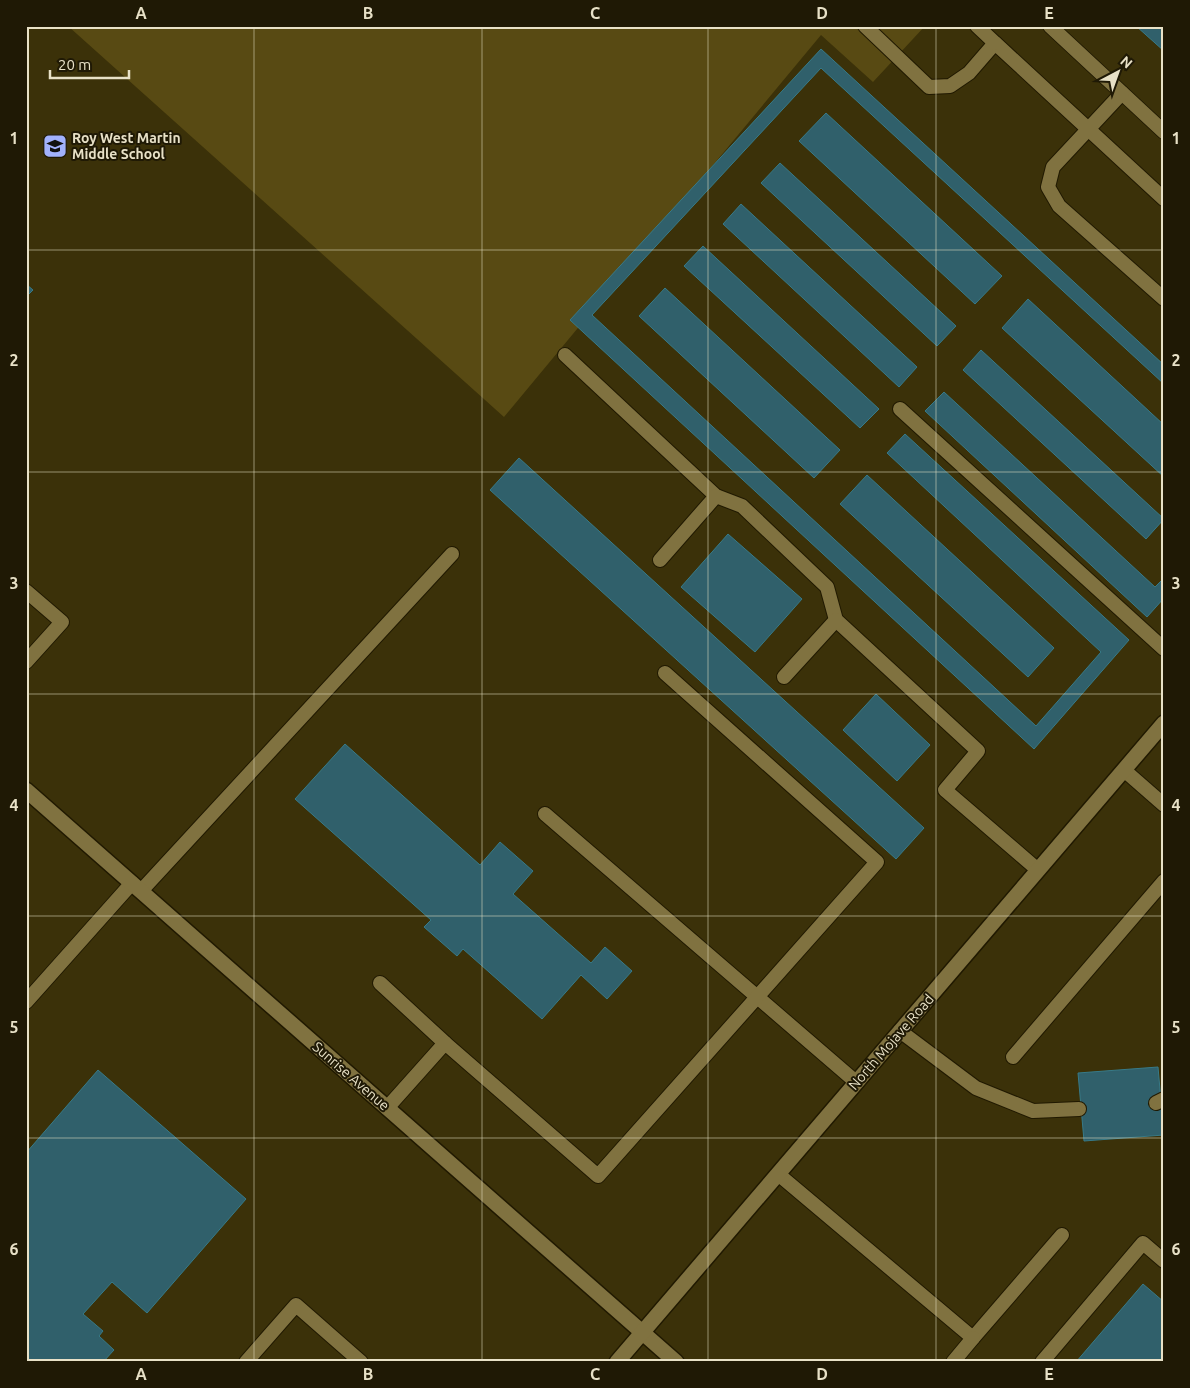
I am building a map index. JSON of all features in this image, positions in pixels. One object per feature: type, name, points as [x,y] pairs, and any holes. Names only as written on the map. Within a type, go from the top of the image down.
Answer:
[{"type":"street","name":"North Mojave Road","points":[[617,1362],[1164,723]]},
{"type":"street","name":"Sunrise Avenue","points":[[26,790],[676,1362]]},
{"type":"lane","points":[[865,26],[929,87],[950,86],[969,73],[995,43]]},
{"type":"lane","points":[[977,26],[1164,199]]},
{"type":"lane","points":[[1050,26],[1164,132]]},
{"type":"lane","points":[[1122,93],[1053,167],[1048,187],[1059,206],[1164,299]]},
{"type":"lane","points":[[565,355],[716,496],[742,506],[827,587],[836,620],[978,751],[945,790],[1038,870]]},
{"type":"lane","points":[[900,409],[1164,649]]},
{"type":"lane","points":[[660,560],[716,496]]},
{"type":"lane","points":[[26,1002],[452,554]]},
{"type":"lane","points":[[26,592],[62,622],[26,662]]},
{"type":"lane","points":[[784,677],[836,620]]},
{"type":"lane","points":[[380,983],[445,1044],[598,1176],[877,862],[665,673]]},
{"type":"lane","points":[[1124,770],[1164,805]]},
{"type":"lane","points":[[546,814],[856,1082]]},
{"type":"lane","points":[[1013,1057],[1164,881]]},
{"type":"lane","points":[[900,1031],[976,1088],[1033,1111],[1079,1109]]},
{"type":"lane","points":[[387,1108],[445,1044]]},
{"type":"lane","points":[[778,1174],[973,1338]]},
{"type":"lane","points":[[953,1362],[1062,1234]]},
{"type":"lane","points":[[1042,1362],[1143,1243],[1164,1261]]},
{"type":"lane","points":[[246,1362],[296,1304],[361,1362]]},
{"type":"shaded area","points":[[68,26],[925,26],[873,82],[821,35],[504,417]]},
{"type":"building","points":[[1136,26],[1164,26],[1164,51]]},
{"type":"building","points":[[821,49],[1164,365],[1164,384],[821,68],[592,315],[1036,726],[1101,652],[887,453],[905,434],[1129,640],[1034,749],[570,320]]},
{"type":"building","points":[[826,113],[1002,276],[975,304],[799,141]]},
{"type":"building","points":[[780,163],[956,326],[937,346],[761,183]]},
{"type":"building","points":[[741,204],[917,367],[899,387],[723,224]]},
{"type":"building","points":[[703,246],[879,409],[860,428],[684,266]]},
{"type":"building","points":[[26,284],[33,290],[26,297]]},
{"type":"building","points":[[665,288],[840,450],[814,478],[639,316]]},
{"type":"building","points":[[1028,299],[1164,425],[1164,477],[1002,328]]},
{"type":"building","points":[[981,350],[1164,519],[1146,539],[963,370]]},
{"type":"building","points":[[944,392],[1155,587],[1164,578],[1164,598],[1147,617],[925,411]]},
{"type":"building","points":[[519,458],[924,828],[896,859],[490,490]]},
{"type":"building","points":[[867,475],[1054,648],[1028,677],[840,504]]},
{"type":"building","points":[[728,534],[802,599],[755,652],[681,587]]},
{"type":"building","points":[[876,694],[930,745],[897,781],[843,730]]},
{"type":"building","points":[[345,744],[480,865],[500,842],[533,871],[513,894],[591,963],[605,947],[632,971],[607,999],[581,975],[542,1019],[463,949],[457,956],[424,927],[431,920],[295,799]]},
{"type":"building","points":[[1158,1067],[1164,1135],[1084,1141],[1078,1073]]},
{"type":"building","points":[[98,1070],[246,1199],[147,1313],[112,1282],[83,1314],[103,1331],[99,1336],[114,1350],[103,1362],[26,1362],[26,1153]]},
{"type":"building","points":[[1143,1284],[1164,1302],[1164,1362],[1076,1362]]},
{"type":"place","name":"Roy West Martin Middle School","points":[[55,146]]}]
